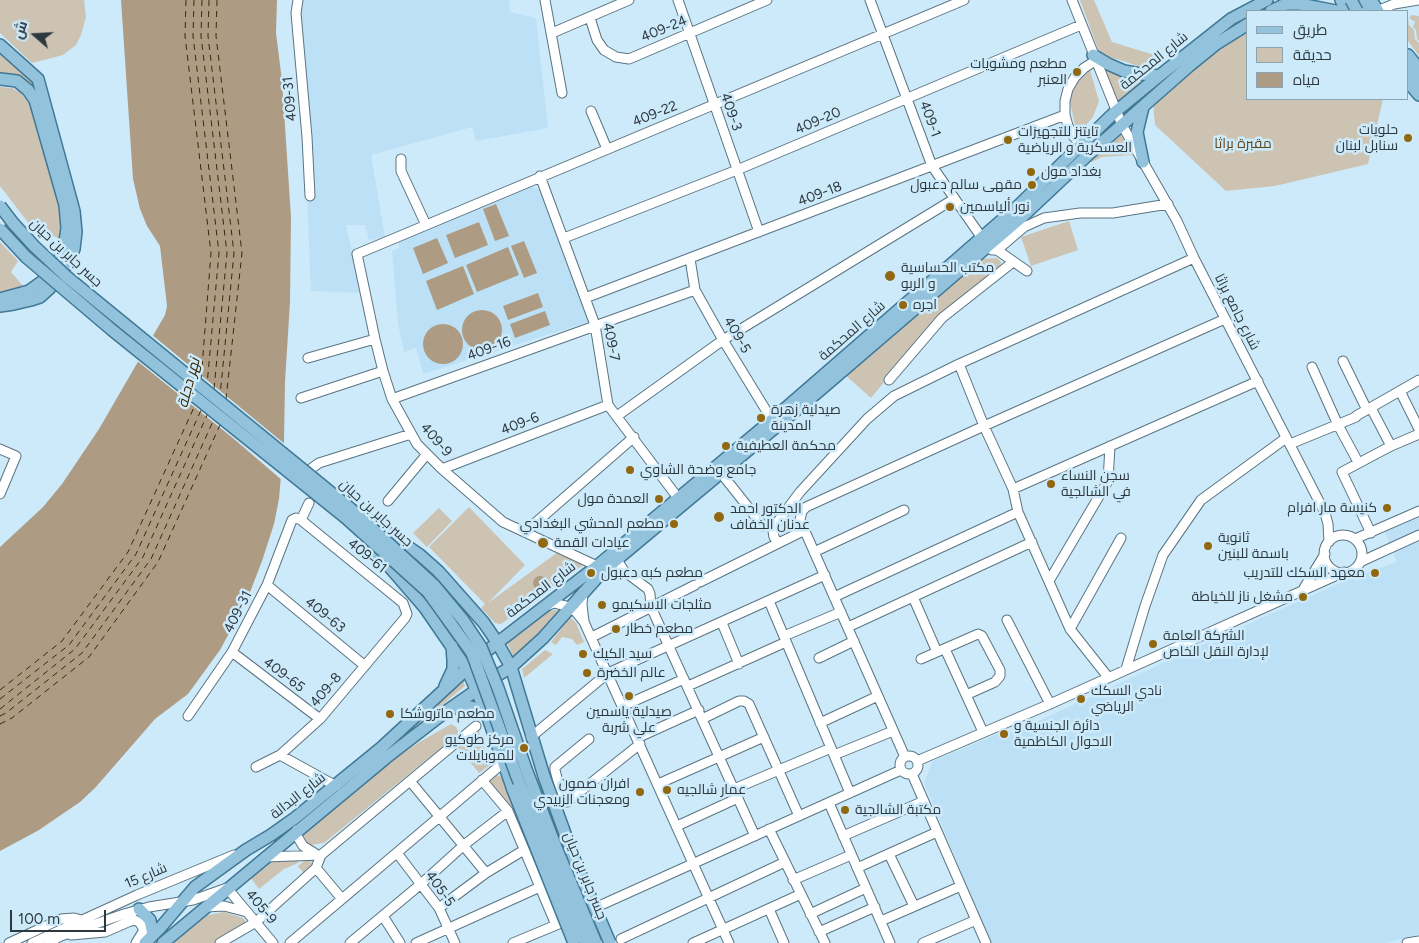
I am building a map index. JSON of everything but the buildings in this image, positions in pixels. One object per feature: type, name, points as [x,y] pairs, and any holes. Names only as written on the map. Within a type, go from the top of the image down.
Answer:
[{"type":"main road","name":"شارع المحكمة","points":[[1248,10],[1267,0]]},
{"type":"main road","points":[[1274,10],[1289,2],[1331,10]]},
{"type":"main road","name":"شارع المحكمة","points":[[498,675],[511,667],[543,638],[603,571],[989,244],[1017,207],[1115,112],[1231,19],[1246,11]]},
{"type":"main road","name":"شارع المحكمة","points":[[488,650],[597,566],[772,420],[1023,216],[1143,106],[1216,44],[1246,25]]},
{"type":"main road","points":[[0,45],[38,79],[74,211],[74,250],[64,262],[67,228],[65,205],[35,100],[28,90],[17,81],[0,79]]},
{"type":"main road","points":[[1409,56],[1419,69]]},
{"type":"main road","points":[[1094,58],[1124,71],[1159,76]]},
{"type":"main road","points":[[1409,70],[1419,83]]},
{"type":"main road","points":[[1409,83],[1419,95]]},
{"type":"main road","points":[[1409,95],[1419,104]]},
{"type":"main road","points":[[1143,106],[1137,132],[1143,162]]},
{"type":"main road","name":"جسر جابر بن حيان","points":[[0,206],[13,224],[67,277],[434,586],[463,620],[481,647],[498,688],[557,850],[596,943]]},
{"type":"main road","name":"جسر جابر بن حيان","points":[[0,229],[26,257],[112,330],[349,514],[424,588],[472,653],[516,777],[586,943]]},
{"type":"main road","points":[[0,299],[46,285],[35,298],[0,306]]},
{"type":"main road","points":[[349,514],[420,555],[448,582],[484,623],[497,642],[511,667],[544,776],[575,861],[616,941]]},
{"type":"main road","points":[[349,514],[426,608],[469,667],[479,688],[513,790],[574,943]]},
{"type":"main road","points":[[442,693],[454,660],[450,642]]},
{"type":"main road","name":"شارع البدالة","points":[[149,939],[195,887],[246,850],[283,827],[336,786],[381,748],[469,667]]},
{"type":"main road","name":"شارع البدالة","points":[[163,943],[387,757],[479,688]]},
{"type":"main road","points":[[448,710],[464,706],[486,712]]},
{"type":"main road","points":[[139,910],[150,920],[149,939]]},
{"type":"street","name":"409-31","points":[[298,0],[296,13],[307,137],[310,196]]},
{"type":"street","points":[[545,0],[562,93]]},
{"type":"street","points":[[552,33],[628,0]]},
{"type":"street","name":"409-3","points":[[678,0],[759,232]]},
{"type":"street","name":"409-24","points":[[590,18],[597,40],[604,50],[616,57],[629,59],[767,0]]},
{"type":"street","name":"409-1","points":[[870,0],[932,166],[954,199],[989,244],[1027,271]]},
{"type":"street","name":"409-22","points":[[357,254],[964,0]]},
{"type":"street","name":"شارع جامع براثا","points":[[1072,0],[1115,112],[1168,204],[1325,513],[1337,528],[1351,537]]},
{"type":"street","points":[[1371,5],[1418,0]]},
{"type":"street","name":"409-20","points":[[564,238],[737,170],[1081,25]]},
{"type":"street","points":[[1082,145],[1074,137],[1068,126],[1065,114],[1065,101],[1074,77],[1094,58]]},
{"type":"street","points":[[591,111],[607,149]]},
{"type":"street","name":"409-18","points":[[585,298],[1065,114]]},
{"type":"street","points":[[402,159],[401,172],[426,224]]},
{"type":"street","name":"409-7","points":[[540,176],[596,324],[608,405]]},
{"type":"street","points":[[617,416],[723,340],[954,199]]},
{"type":"street","points":[[989,244],[1044,218],[1080,213],[1113,213],[1168,204]]},
{"type":"street","name":"409-9","points":[[357,254],[374,339],[383,371],[392,399],[411,434],[442,469],[503,522],[597,566]]},
{"type":"street","points":[[778,543],[773,531],[776,524],[793,502],[867,419],[894,396],[959,364],[1194,258]]},
{"type":"street","name":"409-5","points":[[690,259],[696,290],[723,340],[772,420]]},
{"type":"street","points":[[888,380],[942,318],[1013,262]]},
{"type":"street","name":"409-16","points":[[392,399],[596,324],[696,290]]},
{"type":"street","points":[[904,757],[800,520],[802,511],[806,507],[984,426],[1225,319]]},
{"type":"street","points":[[308,358],[374,339]]},
{"type":"street","points":[[1343,361],[1391,446]]},
{"type":"street","points":[[959,364],[984,426],[1013,489],[1018,512],[1070,629],[1108,677]]},
{"type":"street","points":[[1312,367],[1338,425],[1358,462]]},
{"type":"street","points":[[301,398],[383,371]]},
{"type":"street","points":[[1126,669],[1145,606],[1163,556],[1201,500],[1288,441],[1338,425],[1419,380]]},
{"type":"street","points":[[1013,489],[1258,382]]},
{"type":"street","points":[[1400,391],[1419,429]]},
{"type":"street","points":[[608,405],[634,437],[678,498]]},
{"type":"street","name":"409-6","points":[[442,469],[608,405]]},
{"type":"street","points":[[312,468],[319,463],[411,434]]},
{"type":"street","points":[[1371,533],[1342,472],[1358,462],[1419,434]]},
{"type":"street","points":[[525,532],[634,437]]},
{"type":"street","points":[[1049,581],[1108,481],[1110,446]]},
{"type":"street","points":[[0,449],[16,456],[0,494]]},
{"type":"street","points":[[388,501],[427,454]]},
{"type":"street","points":[[721,473],[763,526]]},
{"type":"street","points":[[793,502],[802,511]]},
{"type":"street","points":[[301,520],[309,503]]},
{"type":"street","points":[[814,552],[904,510]]},
{"type":"street","points":[[1304,589],[1325,554],[1329,542],[1337,536],[1351,537],[1371,533],[1419,511]]},
{"type":"street","points":[[834,597],[1018,512]]},
{"type":"street","name":"شارع جامع براثا","points":[[1325,513],[1329,542]]},
{"type":"street","name":"409-31","points":[[188,716],[232,652],[267,585],[292,520],[296,518],[301,520]]},
{"type":"street","name":"409-61","points":[[301,520],[403,603],[406,609],[405,618]]},
{"type":"street","points":[[592,637],[805,530]]},
{"type":"street","points":[[917,761],[1353,569],[1360,562],[1419,535]]},
{"type":"street","points":[[1351,537],[1362,550],[1360,562]]},
{"type":"street","points":[[1070,629],[1121,538]]},
{"type":"street","points":[[848,627],[1032,542]]},
{"type":"street","points":[[1325,554],[1327,562],[1332,568],[1344,572]]},
{"type":"street","points":[[616,560],[624,571],[648,589],[651,607],[755,836]]},
{"type":"street","points":[[532,736],[608,673],[825,575]]},
{"type":"street","name":"409-63","points":[[267,585],[365,666]]},
{"type":"street","points":[[584,592],[582,605],[584,622]]},
{"type":"street","points":[[913,597],[966,695],[983,732]]},
{"type":"street","points":[[769,601],[850,793]]},
{"type":"street","points":[[546,606],[558,603],[569,607],[584,622],[729,943]]},
{"type":"street","points":[[623,706],[739,664],[841,612]]},
{"type":"street","name":"409-8","points":[[256,768],[280,755],[320,719],[405,618]]},
{"type":"street","points":[[1008,620],[1050,704]]},
{"type":"street","points":[[722,623],[739,664]]},
{"type":"street","points":[[921,659],[978,634],[982,636],[1000,670],[1000,676],[995,682],[966,695]]},
{"type":"street","points":[[819,658],[854,641]]},
{"type":"street","name":"409-65","points":[[232,652],[320,719]]},
{"type":"street","points":[[820,723],[878,696]]},
{"type":"street","points":[[589,739],[555,767],[564,801],[567,802],[638,741],[700,714],[744,701],[749,704],[799,816]]},
{"type":"street","points":[[220,943],[256,922],[316,868],[321,855],[476,726]]},
{"type":"street","points":[[734,789],[832,751],[893,731]]},
{"type":"street","points":[[658,784],[764,737]]},
{"type":"street","points":[[280,755],[336,786]]},
{"type":"street","points":[[912,756],[917,761],[917,770],[912,774],[906,774],[901,770],[900,763],[904,757],[912,756]]},
{"type":"street","points":[[290,943],[503,763]]},
{"type":"street","points":[[590,910],[901,770]]},
{"type":"street","points":[[912,774],[986,943]]},
{"type":"street","points":[[482,780],[508,811],[556,925]]},
{"type":"street","points":[[410,781],[486,873]]},
{"type":"street","points":[[676,826],[738,798]]},
{"type":"street","points":[[843,836],[924,801]]},
{"type":"street","points":[[828,803],[858,868],[880,921],[886,942]]},
{"type":"street","points":[[350,943],[508,811]]},
{"type":"street","points":[[297,830],[297,836],[303,846],[321,855]]},
{"type":"street","points":[[769,830],[825,943]]},
{"type":"street","points":[[858,868],[937,832]]},
{"type":"street","name":"شارع 15","points":[[46,939],[246,850]]},
{"type":"street","points":[[439,908],[486,873],[524,850]]},
{"type":"street","name":"405-5","points":[[398,853],[439,908],[455,943]]},
{"type":"street","points":[[890,854],[914,906]]},
{"type":"street","points":[[266,857],[321,855]]},
{"type":"street","points":[[793,880],[851,855]]},
{"type":"street","points":[[616,941],[784,862]]},
{"type":"street","points":[[316,868],[342,899]]},
{"type":"street","points":[[880,921],[961,886]]},
{"type":"street","points":[[416,943],[540,887]]},
{"type":"street","name":"شارع 15","points":[[32,943],[61,936],[84,923],[204,897],[227,888]]},
{"type":"street","name":"405-9","points":[[227,888],[273,943]]},
{"type":"street","points":[[810,914],[866,888]]},
{"type":"street","points":[[692,943],[800,894]]},
{"type":"street","points":[[204,908],[224,906],[247,912]]},
{"type":"street","points":[[819,932],[874,907]]},
{"type":"street","points":[[769,909],[784,943]]},
{"type":"street","points":[[383,916],[400,943]]},
{"type":"street","points":[[513,943],[569,919]]},
{"type":"street","points":[[61,936],[105,932],[132,920],[140,924],[144,930],[136,943]]},
{"type":"street","points":[[923,943],[976,920]]},
{"type":"street","points":[[9,943],[46,939]]},
{"type":"street","points":[[1407,943],[1419,942]]},
{"type":"shaded area","points":[[300,0],[509,0],[510,12],[536,18],[548,128],[476,141],[472,127],[371,155],[385,237],[369,240],[365,225],[346,225],[361,293],[311,291]]},
{"type":"shaded area","points":[[532,187],[542,191],[591,321],[423,374],[416,348],[404,352],[398,323],[392,251],[399,248],[399,242],[514,191]]},
{"type":"shaded area","points":[[1419,516],[1419,934],[1386,943],[991,943],[924,782],[933,761],[1000,733],[1002,736],[1019,730],[1349,579],[1397,562],[1385,532]]},
{"type":"green space","points":[[0,0],[84,0],[86,17],[76,45],[63,55],[32,63],[0,33]]},
{"type":"green space","points":[[1080,0],[1094,0],[1112,42],[1164,58],[1151,70],[1104,55],[1098,49]]},
{"type":"green space","points":[[1412,15],[1419,16],[1419,41],[1416,30],[1413,27],[1415,22],[1409,18]]},
{"type":"green space","points":[[1409,25],[1414,30],[1415,39],[1419,43],[1419,56],[1409,42]]},
{"type":"green space","name":"مقبرة براثا","points":[[1246,32],[1246,100],[1383,100],[1368,164],[1275,186],[1226,191],[1155,125],[1153,103],[1228,39]]},
{"type":"green space","points":[[0,51],[33,81],[36,92],[0,75]]},
{"type":"green space","points":[[1104,66],[1128,77],[1142,81],[1117,102]]},
{"type":"green space","points":[[1090,70],[1099,101],[1093,117],[1080,132],[1075,125],[1070,102],[1073,90],[1081,76]]},
{"type":"green space","points":[[0,87],[12,88],[21,93],[29,103],[34,114],[60,202],[62,240],[30,225],[0,186]]},
{"type":"green space","points":[[1121,135],[1124,137],[1132,155],[1102,157],[1092,162],[1089,161]]},
{"type":"green space","points":[[1069,221],[1078,250],[1031,266],[1021,237]]},
{"type":"green space","points":[[0,242],[18,261],[11,272],[24,287],[0,295]]},
{"type":"green space","points":[[997,258],[1001,262],[1000,266],[933,323],[871,398],[843,373],[981,259]]},
{"type":"green space","points":[[469,507],[525,565],[488,603],[558,552],[582,566],[501,624],[495,623],[481,608],[485,604],[429,547]]},
{"type":"green space","points":[[439,508],[452,521],[427,547],[413,533]]},
{"type":"green space","points":[[560,610],[538,635],[513,656],[507,642],[549,611]]},
{"type":"green space","points":[[570,617],[576,623],[584,642],[577,645],[572,639],[562,637],[556,645],[551,642]]},
{"type":"green space","points":[[545,650],[553,654],[524,678],[522,669]]},
{"type":"green space","points":[[463,679],[465,686],[414,728],[411,728]]},
{"type":"green space","points":[[451,724],[456,727],[457,735],[324,843],[311,845],[307,843],[302,832],[374,773],[418,743]]},
{"type":"green space","points":[[478,729],[491,764],[479,773],[457,746]]},
{"type":"green space","points":[[496,775],[502,777],[525,839],[522,840],[486,782]]},
{"type":"green space","points":[[308,858],[312,863],[312,868],[305,875],[298,866]]},
{"type":"green space","points":[[276,859],[302,859],[284,869],[259,889],[250,877]]},
{"type":"green space","points":[[224,912],[243,918],[245,924],[218,943],[174,943],[204,916]]},
{"type":"water","name":"نهر دجلة","points":[[121,0],[277,0],[276,33],[282,81],[291,217],[290,302],[285,382],[284,441],[279,499],[274,524],[247,600],[220,650],[188,694],[155,719],[95,788],[80,802],[39,830],[0,851],[0,547],[43,507],[62,484],[99,429],[165,315],[167,306],[160,246],[147,226],[140,209],[133,179]]},
{"type":"water","points":[[496,204],[509,236],[495,241],[483,209]]},
{"type":"water","points":[[479,222],[488,245],[455,258],[446,235]]},
{"type":"water","points":[[437,238],[448,263],[423,274],[413,248]]},
{"type":"water","points":[[524,241],[537,273],[524,278],[511,246]]},
{"type":"water","points":[[508,247],[519,275],[477,292],[466,265]]},
{"type":"water","points":[[463,266],[474,294],[437,310],[426,281]]},
{"type":"water","points":[[538,293],[543,307],[508,320],[503,306]]},
{"type":"water","points":[[482,310],[496,316],[502,330],[496,344],[482,350],[468,344],[462,330],[468,316]]},
{"type":"water","points":[[545,311],[550,325],[515,338],[510,324]]},
{"type":"water","points":[[443,324],[457,330],[463,344],[457,358],[443,364],[429,358],[423,344],[429,330]]},
{"type":"water","points":[[540,576],[545,578],[547,583],[545,588],[540,590],[535,588],[533,583],[535,578]]},
{"type":"pier","points":[[151,334],[286,445],[283,481],[136,360]]},
{"type":"ferry route","points":[[186,0],[185,36],[211,253],[201,380]]},
{"type":"ferry route","points":[[194,0],[193,36],[219,253],[207,385]]},
{"type":"ferry route","points":[[202,0],[201,36],[227,253],[214,389]]},
{"type":"ferry route","points":[[209,0],[208,36],[234,253],[220,396]]},
{"type":"ferry route","points":[[217,0],[216,36],[242,253],[226,399]]},
{"type":"ferry route","points":[[0,690],[62,641],[128,552],[196,403]]},
{"type":"ferry route","points":[[0,699],[69,645],[136,554],[202,408]]},
{"type":"ferry route","points":[[0,709],[75,649],[143,557],[208,413]]},
{"type":"ferry route","points":[[0,716],[82,653],[151,559],[214,419]]},
{"type":"ferry route","points":[[0,724],[12,718],[89,657],[158,562],[220,425]]},
{"type":"place","name":"مطعم ومشويات العنبر","points":[[1077,72]]},
{"type":"place","name":"حلويات سنابل لبنان","points":[[1408,138]]},
{"type":"place","name":"تايتنز للتجهيزات العسكرية و الرياضية","points":[[1008,140]]},
{"type":"place","name":"بغداد مول","points":[[1031,172]]},
{"type":"place","name":"مقهى سالم دعبول","points":[[1032,185]]},
{"type":"place","name":"نور ألياسمين","points":[[950,207]]},
{"type":"place","name":"مكتب الحساسية و الربو","points":[[890,276]]},
{"type":"place","name":"اجره","points":[[903,305]]},
{"type":"place","name":"صيدلية زهرة المدينة","points":[[761,418]]},
{"type":"place","name":"محكمة العطيفية","points":[[726,446]]},
{"type":"place","name":"جامع وضحة الشاوي","points":[[630,470]]},
{"type":"place","name":"سجن النساء في الشالجية","points":[[1051,484]]},
{"type":"place","name":"العمدة مول","points":[[659,499]]},
{"type":"place","name":"كنيسة مار افرام","points":[[1387,508]]},
{"type":"place","name":"الدكتور احمد عدنان الخفاف","points":[[719,517]]},
{"type":"place","name":"مطعم المحشي البغدادي","points":[[674,524]]},
{"type":"place","name":"عيادات القمة","points":[[543,543]]},
{"type":"place","name":"ثانوية باسمة للبنين","points":[[1208,546]]},
{"type":"place","name":"مطعم كبه دعبول","points":[[591,573]]},
{"type":"place","name":"معهد السكك للتدريب","points":[[1375,573]]},
{"type":"place","name":"مشغل ناز للخياطة","points":[[1303,597]]},
{"type":"place","name":"مثلجات الاسكيمو","points":[[602,605]]},
{"type":"place","name":"مطعم خطار","points":[[616,629]]},
{"type":"place","name":"الشركة العامة لإدارة النقل الخاص","points":[[1153,644]]},
{"type":"place","name":"سيد الكيك","points":[[583,654]]},
{"type":"place","name":"عالم الخضرة","points":[[587,673]]},
{"type":"place","name":"صيدلية ياسمين علي شربة","points":[[629,696]]},
{"type":"place","name":"نادي السكك الرياضي","points":[[1081,699]]},
{"type":"place","name":"مطعم ماتروشكا","points":[[390,714]]},
{"type":"place","name":"دائرة الجنسية و الاحوال الكاظمية","points":[[1004,734]]},
{"type":"place","name":"مركز طوكيو للموبايلات","points":[[524,748]]},
{"type":"place","name":"عمار شالجيه","points":[[667,790]]},
{"type":"place","name":"افران صمون ومعجنات الزبيدي","points":[[640,792]]},
{"type":"place","name":"مكتبة الشالجية","points":[[845,810]]}]
